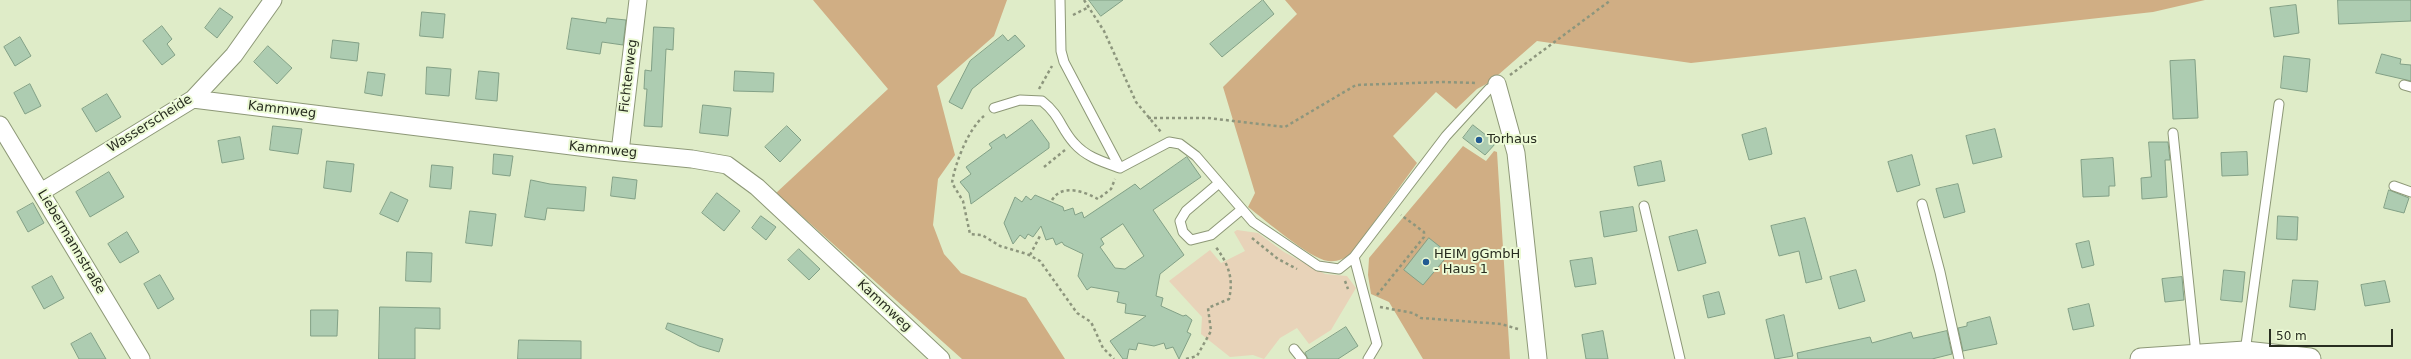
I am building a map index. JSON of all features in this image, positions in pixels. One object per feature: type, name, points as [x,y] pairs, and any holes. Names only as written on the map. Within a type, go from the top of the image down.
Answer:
[{"type":"street","name":"Wasserscheide","points":[[41,192],[192,99],[234,55],[273,0]]},
{"type":"street","name":"Fichtenweg","points":[[620,152],[638,0]]},
{"type":"street","points":[[1497,84],[1516,153],[1534,334],[1538,359]]},
{"type":"street","name":"Kammweg","points":[[192,99],[620,152],[692,158],[727,165],[757,187],[941,359]]},
{"type":"street","name":"Liebermannstraße","points":[[0,125],[141,359]]},
{"type":"street","points":[[2141,359],[2196,354],[2310,359]]},
{"type":"lane","points":[[1060,0],[1062,21],[1061,52],[1064,62],[1120,168]]},
{"type":"lane","points":[[994,108],[1020,100],[1042,101],[1050,107],[1061,120],[1073,143],[1091,158],[1120,168],[1169,142],[1180,144],[1196,156],[1253,222],[1318,266],[1339,269],[1354,257],[1446,136],[1489,89],[1497,84]]},
{"type":"lane","points":[[2245,356],[2279,104]]},
{"type":"lane","points":[[2173,133],[2196,354]]},
{"type":"lane","points":[[1219,183],[1186,210],[1180,221],[1183,232],[1191,240],[1208,236],[1242,210]]},
{"type":"lane","points":[[2394,186],[2411,192]]},
{"type":"lane","points":[[1922,204],[1940,272],[1959,359]]},
{"type":"lane","points":[[1644,206],[1680,359]]},
{"type":"lane","points":[[1354,257],[1373,305],[1377,344],[1368,359]]},
{"type":"lane","points":[[1294,349],[1302,359]]},
{"type":"path","points":[[1084,0],[1104,31],[1136,102],[1169,142]]},
{"type":"path","points":[[1148,118],[1208,118],[1285,126],[1356,85],[1443,82],[1497,84],[1611,0]]},
{"type":"path","points":[[1062,21],[1089,6]]},
{"type":"path","points":[[1032,100],[1061,52]]},
{"type":"path","points":[[994,108],[978,121],[960,156],[952,183],[963,201],[970,234],[982,236],[1000,246],[1040,261],[1077,313],[1090,322],[1102,348],[1114,359]]},
{"type":"path","points":[[1044,167],[1073,143]]},
{"type":"path","points":[[1052,200],[1056,194],[1060,192],[1082,191],[1098,199],[1111,189],[1120,168]]},
{"type":"path","points":[[1396,212],[1424,232],[1424,237],[1377,294],[1373,305],[1413,313],[1421,318],[1501,324],[1534,334]]},
{"type":"path","points":[[1030,256],[1041,234]]},
{"type":"path","points":[[1186,359],[1197,356],[1211,331],[1208,308],[1229,299],[1232,285],[1226,261],[1208,236]]},
{"type":"shaded area","points":[[813,0],[1007,0],[994,36],[937,86],[955,155],[938,179],[933,225],[944,254],[961,273],[1026,298],[1065,359],[962,359],[776,193],[888,89]]},
{"type":"shaded area","points":[[1285,0],[2205,0],[2153,12],[1691,63],[1537,41],[1490,82],[1477,89],[1456,109],[1436,92],[1393,136],[1417,163],[1351,254],[1340,260],[1328,261],[1320,259],[1299,246],[1248,207],[1255,193],[1223,87],[1297,14]]},
{"type":"shaded area","points":[[1463,146],[1486,161],[1494,151],[1497,152],[1510,359],[1423,359],[1389,302],[1371,294],[1368,275],[1369,258]]},
{"type":"shaded area","points":[[1237,230],[1258,233],[1284,252],[1325,274],[1347,276],[1356,288],[1331,330],[1309,344],[1297,328],[1280,338],[1264,359],[1253,355],[1230,357],[1201,334],[1202,317],[1169,281],[1210,250],[1221,263],[1245,251],[1234,232]]},
{"type":"building","points":[[1089,0],[1123,0],[1101,16]]},
{"type":"building","points":[[1263,0],[1274,14],[1222,57],[1210,44]]},
{"type":"building","points":[[2338,0],[2411,0],[2411,21],[2339,24]]},
{"type":"building","points":[[2296,5],[2299,33],[2274,37],[2270,8]]},
{"type":"building","points":[[220,8],[233,17],[217,38],[205,28]]},
{"type":"building","points":[[422,12],[445,14],[443,38],[420,36]]},
{"type":"building","points":[[572,18],[606,23],[607,18],[626,20],[623,45],[602,42],[600,54],[567,49]]},
{"type":"building","points":[[162,26],[172,39],[167,44],[175,55],[162,65],[143,41]]},
{"type":"building","points":[[654,27],[674,28],[673,50],[666,49],[662,127],[644,126],[647,89],[644,89],[645,70],[651,71]]},
{"type":"building","points":[[1003,35],[1008,41],[1015,35],[1025,46],[972,89],[962,109],[949,102],[970,61]]},
{"type":"building","points":[[20,37],[31,56],[15,66],[4,47]]},
{"type":"building","points":[[333,40],[359,43],[357,61],[331,58]]},
{"type":"building","points":[[268,46],[292,68],[277,84],[254,62]]},
{"type":"building","points":[[2382,54],[2401,59],[2400,64],[2411,65],[2411,81],[2376,73]]},
{"type":"building","points":[[2284,56],[2310,59],[2307,92],[2281,88]]},
{"type":"building","points":[[2195,60],[2198,118],[2173,119],[2170,61]]},
{"type":"building","points":[[427,67],[451,69],[449,96],[426,94]]},
{"type":"building","points":[[479,71],[499,73],[497,101],[476,99]]},
{"type":"building","points":[[735,71],[774,73],[773,92],[734,91]]},
{"type":"building","points":[[368,72],[385,74],[382,96],[365,93]]},
{"type":"building","points":[[30,84],[41,106],[25,114],[14,93]]},
{"type":"building","points":[[107,94],[121,117],[96,132],[82,109]]},
{"type":"building","points":[[703,105],[731,108],[728,136],[700,133]]},
{"type":"building","points":[[1032,120],[1049,143],[1049,148],[971,204],[969,193],[960,182],[971,174],[966,167],[992,148],[989,144],[1004,134],[1006,138]]},
{"type":"building","name":"Torhaus","points":[[1473,125],[1496,143],[1485,155],[1463,138]]},
{"type":"building","points":[[273,126],[302,129],[298,154],[270,150]]},
{"type":"building","points":[[787,126],[801,140],[780,162],[765,147]]},
{"type":"building","points":[[1766,128],[1772,154],[1749,160],[1742,135]]},
{"type":"building","points":[[1995,129],[2002,157],[1973,164],[1966,136]]},
{"type":"building","points":[[240,137],[244,159],[222,163],[218,141]]},
{"type":"building","points":[[2149,142],[2168,142],[2170,160],[2165,160],[2167,197],[2142,199],[2141,178],[2151,177]]},
{"type":"building","points":[[2247,152],[2248,175],[2222,176],[2221,153]]},
{"type":"building","points":[[494,154],[513,156],[510,176],[493,174]]},
{"type":"building","points":[[1912,155],[1920,185],[1897,192],[1888,162]]},
{"type":"building","points":[[1187,157],[1201,177],[1153,210],[1184,255],[1160,274],[1156,296],[1163,298],[1161,306],[1183,316],[1186,315],[1192,320],[1187,332],[1191,334],[1179,359],[1173,347],[1166,349],[1164,343],[1154,346],[1138,343],[1136,350],[1129,349],[1127,359],[1123,359],[1110,341],[1146,316],[1125,313],[1126,304],[1117,302],[1119,292],[1091,287],[1087,290],[1078,276],[1083,254],[1064,245],[1062,242],[1056,245],[1053,238],[1046,240],[1041,226],[1033,237],[1028,234],[1025,239],[1020,235],[1013,244],[1004,223],[1015,197],[1022,202],[1026,196],[1031,200],[1035,195],[1063,207],[1064,211],[1073,208],[1075,215],[1082,212],[1084,218],[1135,184],[1140,189]],"holes":[[[1123,224],[1144,256],[1125,269],[1115,268],[1100,247],[1104,244],[1101,239]]]},
{"type":"building","points":[[2113,158],[2115,186],[2109,186],[2109,196],[2083,197],[2081,160]]},
{"type":"building","points":[[327,161],[354,164],[351,192],[324,188]]},
{"type":"building","points":[[1661,161],[1665,181],[1638,186],[1634,167]]},
{"type":"building","points":[[432,165],[453,167],[451,189],[430,187]]},
{"type":"building","points":[[109,172],[124,197],[90,217],[76,192]]},
{"type":"building","points":[[613,177],[637,180],[635,199],[611,196]]},
{"type":"building","points":[[531,180],[550,184],[586,187],[584,211],[547,208],[545,220],[525,217]]},
{"type":"building","points":[[1958,184],[1965,212],[1944,218],[1936,189]]},
{"type":"building","points":[[2389,190],[2409,198],[2404,213],[2384,208]]},
{"type":"building","points":[[391,192],[408,200],[398,222],[380,214]]},
{"type":"building","points":[[717,193],[740,211],[724,231],[702,213]]},
{"type":"building","points":[[33,203],[44,223],[28,232],[17,212]]},
{"type":"building","points":[[1633,207],[1637,231],[1604,237],[1600,212]]},
{"type":"building","points":[[470,211],[496,214],[492,246],[466,243]]},
{"type":"building","points":[[761,216],[776,227],[766,240],[752,228]]},
{"type":"building","points":[[2278,216],[2298,217],[2297,240],[2277,239]]},
{"type":"building","points":[[1805,218],[1822,279],[1806,283],[1799,251],[1779,256],[1771,226]]},
{"type":"building","points":[[1697,230],[1706,263],[1678,271],[1669,237]]},
{"type":"building","points":[[127,232],[139,252],[120,263],[108,244]]},
{"type":"building","name":"HEIM gGmbH - Haus 1","points":[[1429,238],[1449,254],[1423,285],[1404,270]]},
{"type":"building","points":[[2089,241],[2094,265],[2082,268],[2076,244]]},
{"type":"building","points":[[799,249],[820,269],[809,280],[788,260]]},
{"type":"building","points":[[407,252],[432,253],[431,282],[406,281]]},
{"type":"building","points":[[1592,258],[1596,284],[1575,287],[1570,261]]},
{"type":"building","points":[[1856,270],[1865,301],[1839,309],[1830,277]]},
{"type":"building","points":[[2224,270],[2245,272],[2242,302],[2221,300]]},
{"type":"building","points":[[160,275],[174,299],[158,309],[144,284]]},
{"type":"building","points":[[52,276],[64,298],[44,309],[32,287]]},
{"type":"building","points":[[2182,277],[2184,300],[2165,302],[2162,279]]},
{"type":"building","points":[[2293,280],[2318,281],[2315,310],[2290,307]]},
{"type":"building","points":[[2385,281],[2390,302],[2365,306],[2361,285]]},
{"type":"building","points":[[1719,292],[1725,314],[1708,318],[1703,296]]},
{"type":"building","points":[[2089,304],[2094,326],[2073,330],[2068,309]]},
{"type":"building","points":[[380,307],[440,308],[440,329],[415,328],[415,359],[379,359]]},
{"type":"building","points":[[311,310],[338,310],[337,336],[311,336]]},
{"type":"building","points":[[1784,315],[1793,356],[1775,359],[1766,320]]},
{"type":"building","points":[[1990,317],[1997,344],[1963,351],[1958,328],[1967,326],[1967,323]]},
{"type":"building","points":[[668,323],[723,339],[719,352],[699,346],[666,329]]},
{"type":"building","points":[[1346,327],[1358,346],[1338,359],[1308,359],[1305,353]]},
{"type":"building","points":[[1603,331],[1608,359],[1586,359],[1582,335]]},
{"type":"building","points":[[1947,331],[1952,354],[1932,359],[1798,359],[1797,353],[1870,337],[1872,343],[1911,332],[1913,338]]},
{"type":"building","points":[[91,333],[106,359],[79,359],[71,344]]},
{"type":"building","points":[[519,340],[581,341],[581,359],[518,359]]},
{"type":"place","name":"Torhaus","points":[[1479,140]]},
{"type":"place","name":"HEIM gGmbH - Haus 1","points":[[1426,262]]}]
